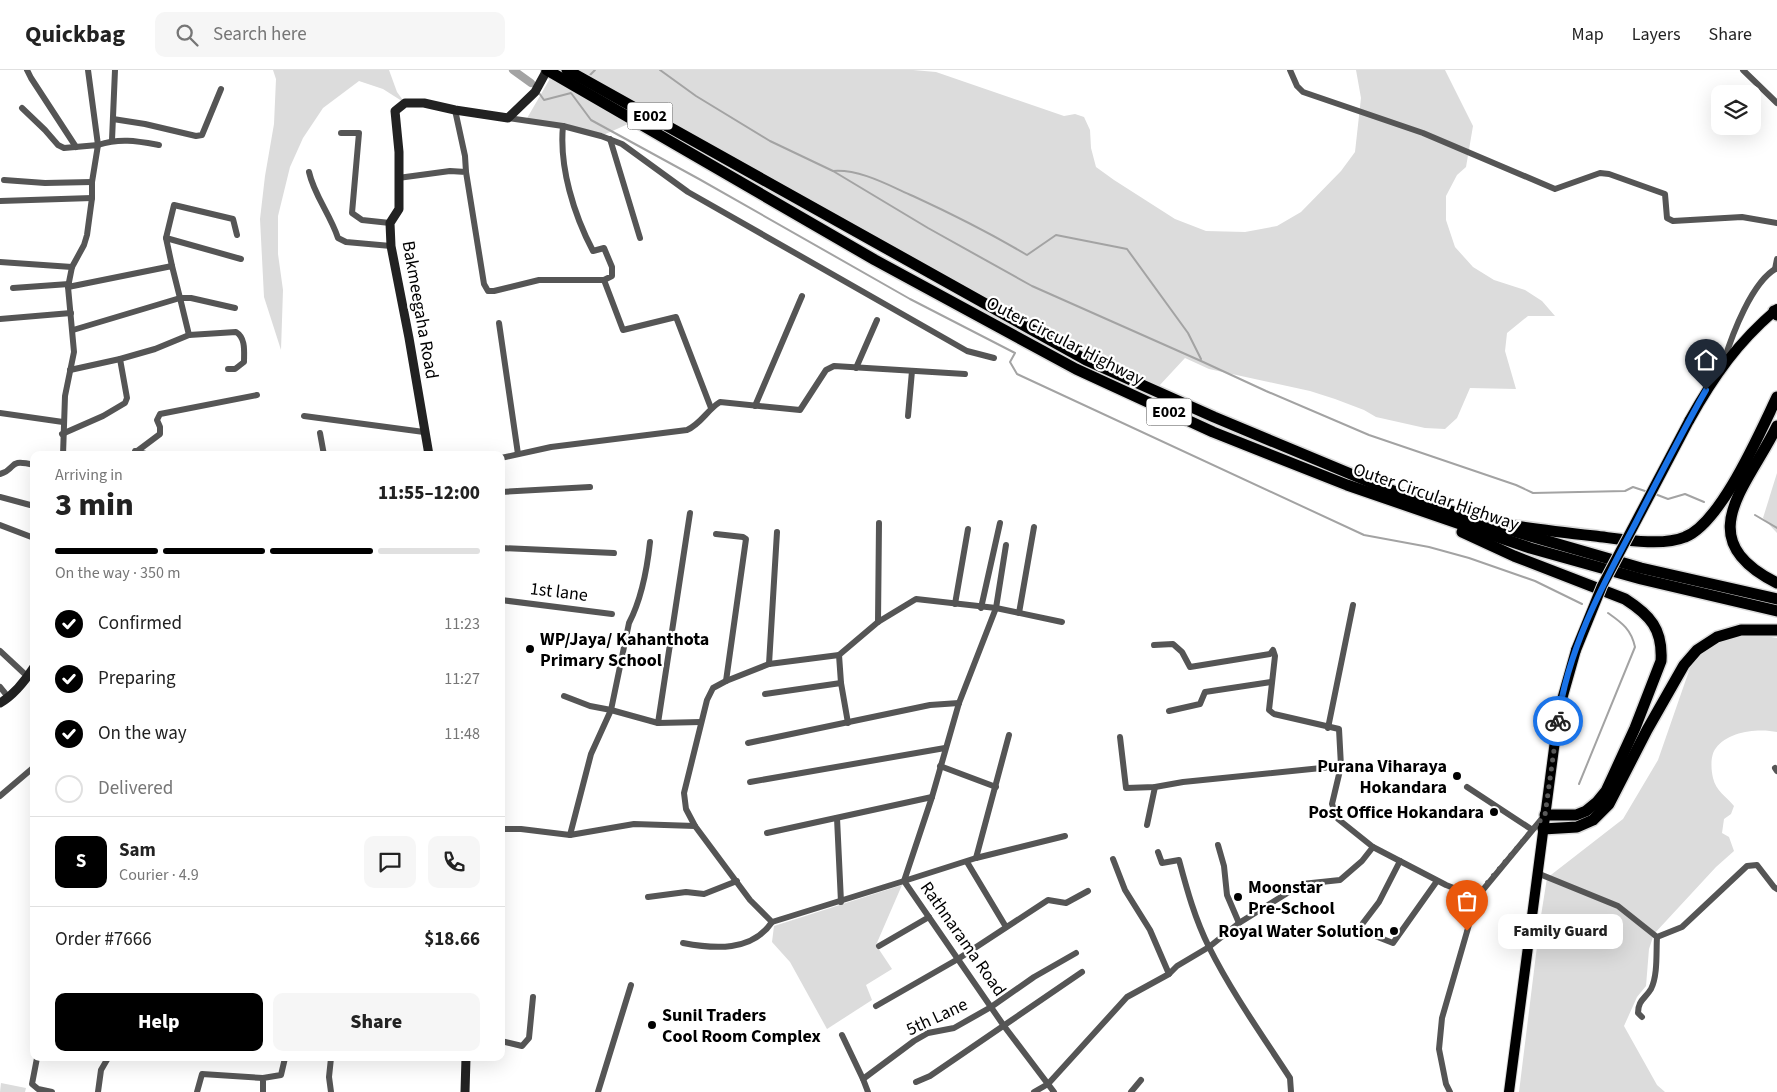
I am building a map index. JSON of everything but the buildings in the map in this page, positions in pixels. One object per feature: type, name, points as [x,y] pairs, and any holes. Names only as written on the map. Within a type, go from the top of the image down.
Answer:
[{"type":"highway","name":"Outer Circular Highway","points":[[547,70],[611,100],[1086,360],[1214,417],[1382,487],[1482,522],[1641,568],[1777,598]]},
{"type":"highway","name":"Outer Circular Highway","points":[[567,70],[611,100],[874,260],[1076,369],[1213,432],[1347,485],[1530,548],[1641,579],[1777,611]]},
{"type":"highway","points":[[1482,522],[1642,542],[1675,540],[1687,537],[1706,523],[1717,510],[1753,446],[1777,396]]},
{"type":"highway","points":[[1777,426],[1734,503],[1729,523],[1732,544],[1744,562],[1777,583]]},
{"type":"highway","points":[[1405,506],[1514,556],[1625,599],[1651,619],[1657,629],[1662,650],[1662,661],[1635,728],[1606,790],[1597,802],[1586,811],[1576,815],[1545,815]]},
{"type":"highway","points":[[1537,829],[1578,827],[1593,820],[1609,804],[1656,713],[1684,665],[1697,650],[1717,637],[1741,630],[1777,630]]},
{"type":"main road","points":[[1509,1092],[1537,873],[1537,829],[1545,815],[1559,710],[1576,650],[1602,586],[1689,421],[1723,365],[1735,350],[1776,312]]},
{"type":"street","points":[[27,70],[76,147]]},
{"type":"street","points":[[63,451],[65,396],[74,352],[68,286],[72,267],[84,245],[98,145],[88,70]]},
{"type":"street","points":[[112,140],[115,70]]},
{"type":"street","points":[[508,118],[535,92],[547,70]]},
{"type":"street","points":[[1290,70],[1297,86],[1303,92],[1423,133],[1555,189],[1600,174],[1609,174],[1665,194],[1667,218],[1673,221],[1742,217],[1777,223]]},
{"type":"street","points":[[1744,70],[1777,103]]},
{"type":"street","points":[[113,119],[145,124],[196,136],[202,135],[221,89]]},
{"type":"street","name":"Bakmeegaha Road","points":[[428,451],[391,246],[390,223],[398,209],[399,152],[395,112],[404,103],[424,104],[508,118]]},
{"type":"street","points":[[22,108],[58,145],[64,148],[98,145],[112,140],[133,140],[158,145]]},
{"type":"street","points":[[455,110],[484,284],[488,291],[494,292],[539,280],[604,280],[612,276],[612,267],[604,248],[593,251],[586,239],[566,180],[562,140],[563,126]]},
{"type":"street","points":[[508,118],[563,126],[622,144],[688,192],[967,351],[994,358]]},
{"type":"street","points":[[341,134],[358,133],[352,213],[362,220],[390,223]]},
{"type":"street","points":[[610,139],[640,238]]},
{"type":"street","points":[[398,178],[450,171],[466,172]]},
{"type":"street","points":[[309,172],[312,186],[332,220],[338,238],[346,242],[391,246]]},
{"type":"street","points":[[4,180],[45,183],[92,182]]},
{"type":"street","points":[[0,201],[92,198]]},
{"type":"street","points":[[189,335],[166,238],[173,206],[175,204],[233,219],[237,235]]},
{"type":"street","points":[[166,238],[241,259]]},
{"type":"street","points":[[1723,365],[1737,324],[1759,285],[1776,269],[1777,259]]},
{"type":"street","points":[[0,262],[72,267]]},
{"type":"street","points":[[13,288],[68,286],[172,266]]},
{"type":"street","points":[[604,280],[623,330],[676,317],[711,408]]},
{"type":"street","points":[[755,406],[802,296]]},
{"type":"street","points":[[73,330],[180,298],[191,298],[235,308]]},
{"type":"street","points":[[0,319],[71,313]]},
{"type":"street","points":[[856,368],[877,320]]},
{"type":"street","points":[[499,323],[518,454]]},
{"type":"street","points":[[70,370],[155,349],[189,335],[236,332],[240,335],[243,342],[244,362],[236,369],[228,370]]},
{"type":"street","points":[[62,434],[103,416],[125,403],[126,398],[120,359]]},
{"type":"street","points":[[505,457],[551,447],[687,430],[695,426],[711,408],[720,402],[800,410],[826,370],[834,366],[965,374]]},
{"type":"street","points":[[908,416],[912,371]]},
{"type":"street","points":[[137,451],[160,434],[157,420],[160,414],[257,395]]},
{"type":"street","points":[[0,412],[63,422]]},
{"type":"street","points":[[304,416],[424,432]]},
{"type":"street","points":[[320,433],[323,451]]},
{"type":"street","points":[[0,474],[6,472],[12,464],[17,462],[30,464]]},
{"type":"street","points":[[505,492],[590,487]]},
{"type":"street","points":[[0,498],[30,505]]},
{"type":"street","points":[[658,723],[690,514]]},
{"type":"street","points":[[878,622],[879,523]]},
{"type":"street","points":[[981,608],[1000,523]]},
{"type":"street","points":[[0,525],[30,536]]},
{"type":"street","points":[[1019,613],[1034,527]]},
{"type":"street","points":[[955,604],[968,529]]},
{"type":"street","points":[[769,664],[777,532]]},
{"type":"street","points":[[716,534],[746,539],[726,681]]},
{"type":"street","points":[[570,835],[591,754],[611,710],[629,623],[635,612],[647,570],[650,542]]},
{"type":"street","points":[[904,881],[932,797],[959,703],[996,608],[1006,545]]},
{"type":"street","points":[[505,548],[614,553]]},
{"type":"street","points":[[683,943],[706,948],[730,947],[754,940],[767,931],[772,922],[750,900],[695,826],[686,809],[684,793],[707,700],[713,688],[769,664],[839,655],[878,622],[916,599],[981,608],[996,608],[1062,622]]},
{"type":"street","name":"1st lane","points":[[505,601],[612,614]]},
{"type":"street","points":[[1328,728],[1353,605]]},
{"type":"street","points":[[1154,644],[1173,644],[1182,652],[1190,667],[1270,654],[1273,650],[1275,656],[1269,710],[1274,714],[1339,729],[1341,766],[1332,804],[1338,819],[1373,847],[1438,880],[1476,896]]},
{"type":"street","points":[[0,651],[28,677]]},
{"type":"street","points":[[839,655],[841,683],[848,723]]},
{"type":"street","points":[[0,702],[10,698],[30,674]]},
{"type":"street","points":[[1169,710],[1200,704],[1205,692],[1271,682]]},
{"type":"street","points":[[765,694],[841,683]]},
{"type":"street","points":[[0,686],[10,698]]},
{"type":"street","points":[[564,696],[590,706],[658,723],[701,722]]},
{"type":"street","points":[[748,743],[930,705],[959,703]]},
{"type":"street","points":[[976,858],[1009,735]]},
{"type":"street","points":[[1120,737],[1126,788],[1155,787],[1183,782],[1341,766]]},
{"type":"street","points":[[750,782],[945,748]]},
{"type":"street","points":[[940,766],[996,787]]},
{"type":"street","points":[[0,796],[30,770]]},
{"type":"street","points":[[1147,826],[1155,787]]},
{"type":"street","points":[[1450,1092],[1446,1084],[1439,1049],[1442,1018],[1476,896],[1537,829],[1467,787]]},
{"type":"street","points":[[767,833],[932,797]]},
{"type":"street","points":[[837,818],[841,902]]},
{"type":"street","points":[[505,829],[570,835],[634,824],[695,826]]},
{"type":"street","points":[[904,881],[976,858],[1065,836]]},
{"type":"street","points":[[1218,845],[1224,866],[1226,894],[1239,923]]},
{"type":"street","points":[[1034,1092],[1048,1084],[1128,997],[1169,974],[1177,966],[1209,947],[1239,923],[1302,884],[1340,880],[1362,861],[1373,847]]},
{"type":"street","points":[[1158,852],[1162,863],[1180,860],[1189,900],[1209,947],[1235,992],[1290,1078],[1291,1092]]},
{"type":"street","points":[[1113,859],[1125,890],[1150,930],[1169,974]]},
{"type":"street","points":[[1400,861],[1379,902],[1362,926],[1393,944],[1438,880]]},
{"type":"street","points":[[967,862],[1006,927]]},
{"type":"street","points":[[1657,937],[1682,927],[1747,866],[1757,865],[1776,890]]},
{"type":"street","points":[[1537,873],[1618,906],[1657,937]]},
{"type":"street","name":"Rathnarama Road","points":[[772,922],[904,881],[1004,1026],[1054,1092]]},
{"type":"street","points":[[648,897],[686,892],[704,894],[737,882]]},
{"type":"street","points":[[876,1006],[958,959],[1048,900],[1066,903],[1088,891]]},
{"type":"street","points":[[879,946],[929,917]]},
{"type":"street","points":[[1642,1017],[1638,1013],[1638,1006],[1651,988],[1655,974],[1657,937]]},
{"type":"street","name":"5th Lane","points":[[863,1079],[914,1041],[928,1033],[954,1028],[992,1007],[1034,977],[1076,953]]},
{"type":"street","points":[[916,1082],[930,1076],[1082,972]]},
{"type":"street","points":[[598,1092],[631,984]]},
{"type":"street","points":[[505,1043],[522,1046],[528,1038],[532,997]]},
{"type":"street","points":[[842,1035],[868,1092]]},
{"type":"street","points":[[36,1061],[32,1084],[38,1089],[52,1092]]},
{"type":"street","points":[[98,1092],[101,1070],[106,1061]]},
{"type":"street","points":[[197,1092],[202,1074],[263,1078],[281,1076],[284,1061]]},
{"type":"street","points":[[331,1061],[329,1077],[331,1092]]},
{"type":"street","points":[[466,1061],[466,1092]]},
{"type":"street","points":[[263,1078],[263,1092]]},
{"type":"street","points":[[1131,1092],[1142,1080]]},
{"type":"shaded area","points":[[273,70],[389,70],[397,92],[405,103],[383,89],[359,81],[323,108],[303,138],[290,167],[278,216],[278,254],[283,290],[281,350],[264,297],[260,219],[274,124],[276,79]]},
{"type":"shaded area","points":[[555,70],[913,70],[936,72],[1064,116],[1075,114],[1084,117],[1090,130],[1091,148],[1096,167],[1114,180],[1175,219],[1206,231],[1245,232],[1277,226],[1301,212],[1341,171],[1355,152],[1361,98],[1356,70],[1445,70],[1473,126],[1466,167],[1457,175],[1446,196],[1446,220],[1455,247],[1473,267],[1494,280],[1525,290],[1542,301],[1555,316],[1528,316],[1507,333],[1505,351],[1516,389],[1470,388],[1457,418],[1445,429],[1425,428],[1376,417],[1364,410],[1310,391],[1209,369],[1185,358],[1159,386],[1065,342],[653,113],[601,136],[526,120]]},
{"type":"shaded area","points":[[1777,473],[1777,533],[1763,518]]},
{"type":"shaded area","points":[[1746,633],[1777,638],[1777,732],[1762,730],[1736,734],[1721,742],[1714,751],[1711,767],[1714,783],[1734,806],[1731,814],[1724,819],[1722,833],[1729,837],[1734,851],[1716,867],[1654,934],[1649,949],[1646,986],[1637,997],[1624,1026],[1657,1085],[1665,1092],[1519,1092],[1547,878],[1623,819],[1658,760],[1699,642]]},
{"type":"shaded area","points":[[902,885],[876,945],[892,969],[866,985],[872,1000],[827,1029],[790,962],[772,942],[774,926]]},
{"type":"shaded area","points":[[1,1083],[26,1088],[25,1092],[0,1092]]},
{"type":"waterway","points":[[513,70],[531,83]]},
{"type":"waterway","points":[[587,78],[595,70]]},
{"type":"waterway","points":[[660,70],[696,96],[770,141],[833,171],[928,228],[1032,286],[1369,435],[1516,485],[1533,493],[1625,491],[1633,487],[1648,492]]},
{"type":"waterway","points":[[531,83],[534,87]]},
{"type":"waterway","points":[[539,93],[544,100],[571,93],[591,120],[910,299],[1015,353],[1010,362],[1017,374],[1364,535],[1429,547],[1469,558],[1535,581],[1582,604]]},
{"type":"waterway","points":[[833,171],[864,175],[884,183],[956,217],[1027,255],[1056,235],[1127,249],[1188,333],[1201,359]]},
{"type":"waterway","points":[[1655,494],[1668,499],[1685,494],[1704,502]]},
{"type":"waterway","points":[[1755,515],[1777,528]]},
{"type":"waterway","points":[[1579,784],[1635,647],[1625,627],[1608,613]]},
{"type":"way so far","points":[[1467,931],[1476,896],[1545,815],[1558,721]]},
{"type":"place","name":"WP/Jaya/ Kahanthota Primary School","points":[[530,649]]},
{"type":"place","name":"Purana Viharaya Hokandara","points":[[1457,776]]},
{"type":"place","name":"Post Office Hokandara","points":[[1494,812]]},
{"type":"place","name":"Moonstar Pre-School","points":[[1238,897]]},
{"type":"place","name":"Royal Water Solution","points":[[1394,931]]},
{"type":"place","name":"Family Guard","points":[[1467,931]]},
{"type":"place","name":"Sunil Traders Cool Room Complex","points":[[652,1025]]},
{"type":"route","points":[[1558,721],[1559,710],[1576,650],[1602,586],[1706,390]]}]
